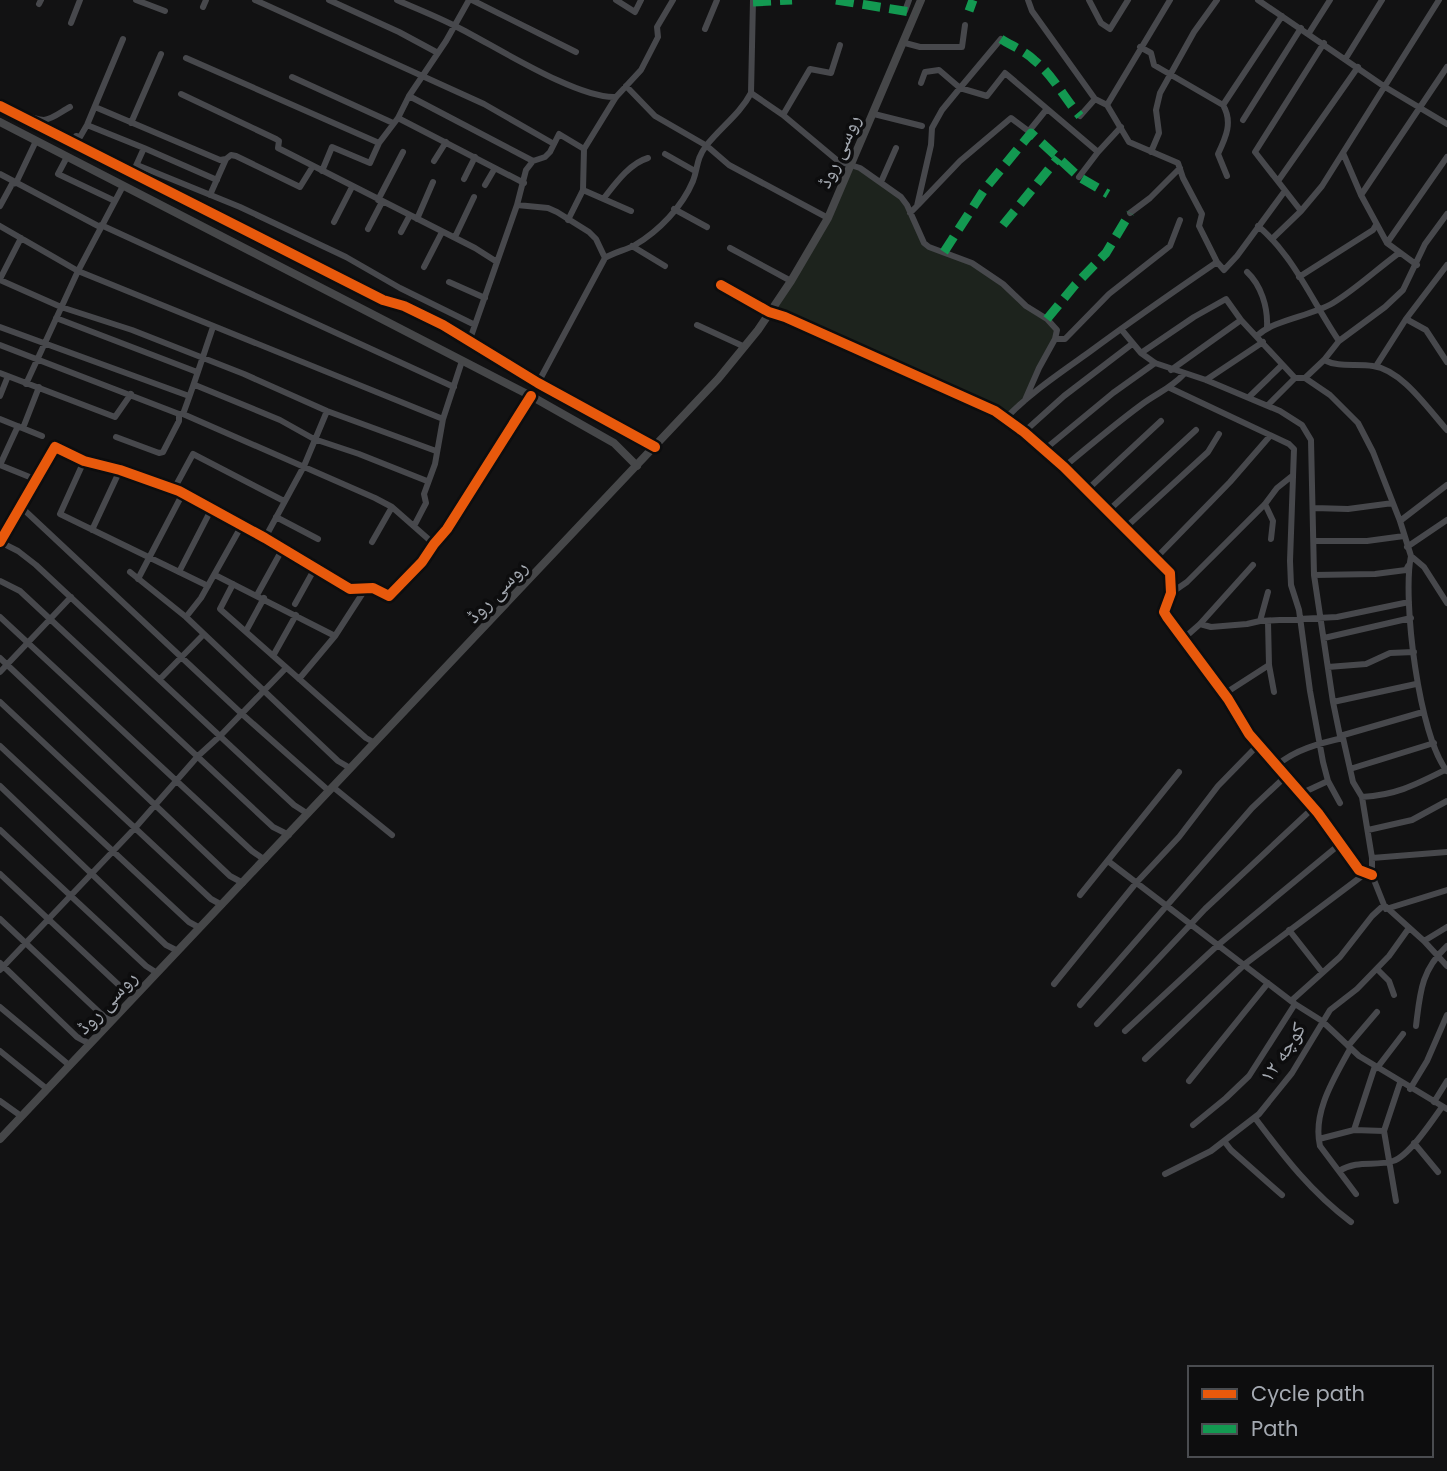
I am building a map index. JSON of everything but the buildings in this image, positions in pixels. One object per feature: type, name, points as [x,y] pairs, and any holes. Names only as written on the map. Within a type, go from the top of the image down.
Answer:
[{"type":"main road","name":"روسی روڈ","points":[[0,1138],[655,447],[744,348],[791,281],[828,218],[905,43],[921,0]]},
{"type":"main road","points":[[0,104],[383,300],[422,314],[538,383],[655,447]]},
{"type":"main road","points":[[1,126],[36,141],[531,396],[614,443],[637,466]]},
{"type":"main road","points":[[251,252],[258,237]]},
{"type":"street","points":[[71,23],[80,0]]},
{"type":"street","points":[[136,0],[165,11]]},
{"type":"street","points":[[255,0],[484,104],[554,144]]},
{"type":"street","points":[[328,0],[438,53]]},
{"type":"street","points":[[397,0],[455,26],[542,72],[590,93],[616,97]]},
{"type":"street","points":[[322,171],[332,147],[368,163],[471,0],[576,52]]},
{"type":"street","points":[[616,0],[635,12],[642,0]]},
{"type":"street","points":[[705,29],[717,0]]},
{"type":"street","points":[[538,383],[605,258],[632,246],[663,225],[692,183],[696,161],[741,110],[751,93],[753,0]]},
{"type":"street","points":[[905,11],[909,0]]},
{"type":"street","points":[[1028,0],[1032,11],[1095,99],[1107,105],[1129,142],[1178,163],[1202,214],[1199,226],[1217,262],[1224,270],[1284,192]]},
{"type":"street","points":[[1090,0],[1101,23],[1110,29],[1128,0]]},
{"type":"street","points":[[1107,105],[1170,0]]},
{"type":"street","points":[[1152,152],[1159,133],[1157,103],[1170,74],[1216,0]]},
{"type":"street","points":[[1258,0],[1310,33],[1385,87],[1447,124]]},
{"type":"street","points":[[1270,9],[1276,0]]},
{"type":"street","points":[[1310,33],[1331,0]]},
{"type":"street","points":[[1346,58],[1382,0]]},
{"type":"street","points":[[1273,238],[1322,186],[1439,0]]},
{"type":"street","points":[[568,220],[583,190],[584,149],[616,97],[641,70],[659,37],[657,27],[669,1]]},
{"type":"street","points":[[1223,105],[1282,16]]},
{"type":"street","points":[[905,43],[920,47],[962,47],[965,25]]},
{"type":"street","points":[[1243,120],[1301,28]]},
{"type":"street","points":[[74,142],[87,125],[123,38]]},
{"type":"street","points":[[917,205],[931,145],[932,128],[942,110],[1001,38]]},
{"type":"street","points":[[1301,211],[1255,152],[1324,43]]},
{"type":"street","points":[[783,115],[810,69],[831,73],[840,45]]},
{"type":"street","points":[[1140,47],[1151,53],[1154,65],[1223,105],[1228,114],[1229,125],[1218,154],[1227,176]]},
{"type":"street","points":[[131,123],[161,54]]},
{"type":"street","points":[[186,58],[379,143]]},
{"type":"street","points":[[1278,181],[1357,67]]},
{"type":"street","points":[[1361,195],[1447,67]]},
{"type":"street","points":[[920,83],[925,72],[939,70],[960,88],[987,96],[1005,73],[1098,152]]},
{"type":"street","points":[[292,77],[446,142],[524,183]]},
{"type":"street","points":[[626,86],[654,116],[707,146],[729,165],[750,178],[828,218]]},
{"type":"street","points":[[751,93],[783,115],[838,161],[851,164],[901,197],[924,243],[972,263],[1003,284],[1026,306],[1048,319],[1057,330],[1055,340],[1025,400]]},
{"type":"street","points":[[181,94],[276,139],[279,141],[278,148],[455,237],[497,262]]},
{"type":"street","points":[[409,96],[533,161]]},
{"type":"street","points":[[1080,116],[1095,99]]},
{"type":"street","points":[[0,104],[43,120],[70,107]]},
{"type":"street","points":[[94,107],[220,160],[226,159]]},
{"type":"street","points":[[910,213],[960,161],[1011,118],[1030,132],[1046,110]]},
{"type":"street","points":[[874,114],[922,126]]},
{"type":"street","points":[[87,125],[217,180]]},
{"type":"street","points":[[1079,177],[1121,127]]},
{"type":"street","points":[[469,342],[517,205],[526,170],[533,161],[545,157],[560,134],[584,149]]},
{"type":"street","points":[[0,205],[12,184],[16,183],[36,141]]},
{"type":"street","points":[[434,161],[446,142]]},
{"type":"street","points":[[132,173],[144,148]]},
{"type":"street","points":[[881,182],[895,148]]},
{"type":"street","points":[[368,229],[402,152]]},
{"type":"street","points":[[1343,153],[1361,195],[1387,243],[1417,265]]},
{"type":"street","points":[[665,154],[695,171]]},
{"type":"street","points":[[210,195],[226,159],[231,155],[300,187],[313,166]]},
{"type":"street","points":[[67,157],[58,174],[115,201]]},
{"type":"street","points":[[464,179],[475,157]]},
{"type":"street","points":[[1387,243],[1447,157]]},
{"type":"street","points":[[604,198],[615,183],[640,160],[648,158]]},
{"type":"street","points":[[137,165],[346,257],[400,288],[475,325]]},
{"type":"street","points":[[485,185],[495,168]]},
{"type":"street","points":[[1130,213],[1150,198],[1180,168]]},
{"type":"street","points":[[0,174],[101,226],[454,387]]},
{"type":"street","points":[[417,219],[433,182]]},
{"type":"street","points":[[26,384],[78,271],[124,186]]},
{"type":"street","points":[[334,222],[352,187]]},
{"type":"street","points":[[583,190],[631,211]]},
{"type":"street","points":[[455,237],[474,197]]},
{"type":"street","points":[[517,205],[548,208],[589,232],[596,239],[605,258]]},
{"type":"street","points":[[674,209],[707,227]]},
{"type":"street","points":[[1305,378],[1339,341],[1403,290],[1425,244],[1447,214]]},
{"type":"street","points":[[401,232],[410,215]]},
{"type":"street","points":[[1055,340],[1065,339],[1110,294],[1170,246],[1180,220]]},
{"type":"street","points":[[1299,277],[1373,230],[1376,225]]},
{"type":"street","points":[[0,226],[78,271],[443,419]]},
{"type":"street","points":[[1258,226],[1282,248],[1339,341]]},
{"type":"street","points":[[424,267],[442,232]]},
{"type":"street","points":[[21,238],[0,280],[61,307],[98,318],[244,374],[327,411],[436,451]]},
{"type":"street","points":[[632,246],[665,266]]},
{"type":"street","points":[[730,248],[791,281]]},
{"type":"street","points":[[1267,327],[1280,325],[1334,302],[1398,253]]},
{"type":"street","points":[[1006,418],[1025,400],[1121,329],[1217,262]]},
{"type":"street","points":[[1376,366],[1406,319],[1447,265]]},
{"type":"street","points":[[1206,380],[1260,339],[1267,327],[1267,315],[1261,296],[1255,280],[1247,272]]},
{"type":"street","points":[[449,282],[485,298]]},
{"type":"street","points":[[721,285],[769,312],[1006,418],[1064,467],[1170,573],[1171,593],[1164,612],[1258,745],[1313,808],[1359,870],[1369,874]]},
{"type":"street","points":[[1141,353],[1226,299],[1241,320],[1295,378],[1305,378],[1330,395],[1358,423],[1373,452],[1411,556],[1424,567],[1447,603]]},
{"type":"street","points":[[56,318],[197,372]]},
{"type":"street","points":[[1406,319],[1426,330],[1447,362]]},
{"type":"street","points":[[1171,370],[1241,320]]},
{"type":"street","points":[[697,325],[744,348]]},
{"type":"street","points":[[0,327],[189,396]]},
{"type":"street","points":[[116,437],[159,453],[163,452],[195,385],[213,327]]},
{"type":"street","points":[[1121,329],[1132,344],[1155,363],[1268,405],[1302,425],[1311,440],[1314,575],[1319,618],[1333,702],[1353,782],[1362,797],[1372,858],[1369,874],[1385,907],[1424,941],[1447,966]]},
{"type":"street","points":[[1024,432],[1064,396],[1132,344]]},
{"type":"street","points":[[0,345],[181,414],[392,507],[434,544]]},
{"type":"street","points":[[1324,360],[1336,365],[1376,366],[1397,375],[1447,430]]},
{"type":"street","points":[[414,526],[426,503],[424,494],[427,481],[435,464],[443,419],[462,361]]},
{"type":"street","points":[[1044,450],[1103,401],[1155,363]]},
{"type":"street","points":[[1249,397],[1282,365]]},
{"type":"street","points":[[0,373],[115,417],[131,394]]},
{"type":"street","points":[[1064,467],[1138,407],[1170,388],[1184,374]]},
{"type":"street","points":[[0,396],[8,376]]},
{"type":"street","points":[[1268,405],[1295,378]]},
{"type":"street","points":[[195,385],[280,420],[314,439],[427,481]]},
{"type":"street","points":[[37,480],[0,465],[39,387]]},
{"type":"street","points":[[1170,388],[1294,449],[1290,561],[1293,596],[1299,610],[1328,781],[1340,803]]},
{"type":"street","points":[[308,814],[294,805],[36,565],[0,542],[55,447],[84,461],[120,470],[184,493],[350,589],[378,589],[390,596],[422,562],[447,529],[531,396]]},
{"type":"street","points":[[265,538],[304,467],[327,411]]},
{"type":"street","points":[[0,419],[42,436]]},
{"type":"street","points":[[1088,489],[1161,421]]},
{"type":"street","points":[[1108,511],[1196,430]]},
{"type":"street","points":[[1125,528],[1208,452],[1219,434]]},
{"type":"street","points":[[1156,558],[1230,482],[1270,436]]},
{"type":"street","points":[[174,489],[193,454],[284,501]]},
{"type":"street","points":[[84,461],[60,514],[208,586]]},
{"type":"street","points":[[92,530],[120,470]]},
{"type":"street","points":[[1171,593],[1187,582],[1265,504],[1277,488],[1292,476]]},
{"type":"street","points":[[1400,521],[1447,485]]},
{"type":"street","points":[[138,579],[184,493]]},
{"type":"street","points":[[1314,508],[1348,509],[1393,503]]},
{"type":"street","points":[[1265,504],[1273,521],[1271,539]]},
{"type":"street","points":[[20,506],[243,714],[331,789],[392,835]]},
{"type":"street","points":[[372,542],[392,507]]},
{"type":"street","points":[[179,572],[212,508]]},
{"type":"street","points":[[276,517],[318,539]]},
{"type":"street","points":[[1407,547],[1447,520]]},
{"type":"street","points":[[186,617],[215,575],[242,525]]},
{"type":"street","points":[[1314,541],[1367,541],[1404,536]]},
{"type":"street","points":[[257,595],[283,548]]},
{"type":"street","points":[[1362,797],[1389,795],[1446,771],[1423,712],[1416,684],[1407,587],[1411,556]]},
{"type":"street","points":[[1314,575],[1375,574],[1406,570],[1409,564]]},
{"type":"street","points":[[1183,639],[1253,565]]},
{"type":"street","points":[[295,604],[315,568]]},
{"type":"street","points":[[130,572],[186,617],[338,761],[350,768]]},
{"type":"street","points":[[215,575],[335,635]]},
{"type":"street","points":[[0,581],[20,591],[273,827],[289,835]]},
{"type":"street","points":[[233,584],[220,609],[374,743]]},
{"type":"street","points":[[299,679],[335,635],[366,588]]},
{"type":"street","points":[[1268,592],[1264,621],[1274,692]]},
{"type":"street","points":[[0,672],[71,597]]},
{"type":"street","points":[[246,631],[264,598]]},
{"type":"street","points":[[1200,624],[1212,626],[1337,617],[1409,602]]},
{"type":"street","points":[[273,656],[296,615]]},
{"type":"street","points":[[0,617],[175,781],[265,860]]},
{"type":"street","points":[[1324,638],[1411,618]]},
{"type":"street","points":[[160,679],[204,634]]},
{"type":"street","points":[[1328,667],[1366,664],[1390,653],[1414,652]]},
{"type":"street","points":[[0,658],[230,876],[243,883]]},
{"type":"street","points":[[1224,694],[1269,665]]},
{"type":"street","points":[[90,1044],[77,1037],[1,967],[135,828],[198,756],[243,714],[286,668]]},
{"type":"street","points":[[1333,702],[1416,684]]},
{"type":"street","points":[[0,702],[211,898],[222,905]]},
{"type":"street","points":[[1276,766],[1288,755],[1320,743],[1423,712]]},
{"type":"street","points":[[1350,769],[1434,743]]},
{"type":"street","points":[[1054,984],[1136,883],[1179,837],[1218,786],[1258,745]]},
{"type":"street","points":[[0,746],[189,922],[200,928]]},
{"type":"street","points":[[1080,895],[1179,772]]},
{"type":"street","points":[[1080,1005],[1252,808],[1285,777]]},
{"type":"street","points":[[1300,794],[1328,781]]},
{"type":"street","points":[[0,786],[166,944],[178,951]]},
{"type":"street","points":[[1368,830],[1412,820],[1447,801]]},
{"type":"street","points":[[1097,1024],[1191,925],[1313,808]]},
{"type":"street","points":[[0,830],[146,966],[157,973]]},
{"type":"street","points":[[1125,1031],[1218,944],[1340,844]]},
{"type":"street","points":[[1372,858],[1447,852]]},
{"type":"street","points":[[1108,861],[1293,1002],[1322,1021],[1349,1047],[1376,1067],[1445,1108],[1400,1157],[1390,1161],[1350,1164],[1339,1171]]},
{"type":"street","points":[[0,874],[122,988],[135,996]]},
{"type":"street","points":[[1145,1059],[1245,964],[1369,874]]},
{"type":"street","points":[[1193,1125],[1249,1076],[1293,1002],[1340,957],[1372,916],[1385,907],[1447,890]]},
{"type":"street","points":[[0,919],[100,1013],[112,1021]]},
{"type":"street","points":[[1424,941],[1447,927]]},
{"type":"street","name":"کوچه ۱۲","points":[[1165,1174],[1211,1151],[1255,1118],[1293,1073],[1330,1010],[1377,969],[1409,928]]},
{"type":"street","points":[[1289,930],[1322,972]]},
{"type":"street","points":[[1416,1026],[1422,982],[1437,955],[1447,946]]},
{"type":"street","points":[[1377,969],[1390,981],[1394,995]]},
{"type":"street","points":[[1189,1081],[1268,983]]},
{"type":"street","points":[[0,1007],[69,1065]]},
{"type":"street","points":[[1356,1194],[1320,1146],[1322,1111],[1349,1047],[1377,1012]]},
{"type":"street","points":[[1410,1089],[1427,1061],[1447,1015]]},
{"type":"street","points":[[1354,1130],[1376,1067],[1403,1034]]},
{"type":"street","points":[[0,1051],[47,1089]]},
{"type":"street","points":[[1434,1102],[1447,1081]]},
{"type":"street","points":[[1396,1201],[1384,1131],[1400,1083]]},
{"type":"street","points":[[0,1101],[21,1116]]},
{"type":"street","points":[[1255,1118],[1301,1179],[1324,1202],[1351,1222]]},
{"type":"street","points":[[1319,1139],[1354,1130],[1384,1131]]},
{"type":"street","points":[[1224,1141],[1282,1195]]},
{"type":"street","points":[[1414,1143],[1438,1172]]},
{"type":"shaded area","points":[[851,164],[901,197],[924,243],[972,263],[1057,330],[1031,388],[1006,418],[770,312],[813,245]]},
{"type":"marked path","points":[[753,2],[792,0]]},
{"type":"marked path","points":[[836,0],[916,13]]},
{"type":"marked path","points":[[969,11],[973,0]]},
{"type":"marked path","points":[[1001,39],[1027,54],[1041,66],[1080,116]]},
{"type":"marked path","points":[[944,252],[984,190],[1031,133],[1079,177],[1108,194]]},
{"type":"marked path","points":[[1003,225],[1058,158]]},
{"type":"marked path","points":[[1047,319],[1106,253],[1130,213]]},
{"type":"cycle path","points":[[0,106],[383,300],[404,306],[443,325],[538,383],[655,447]]},
{"type":"cycle path","points":[[721,285],[769,312],[995,411],[1064,467],[1170,573],[1171,593],[1164,612],[1167,617],[1228,699],[1249,734],[1318,813],[1359,870],[1372,875]]},
{"type":"cycle path","points":[[0,542],[55,447],[84,461],[120,470],[179,491],[350,589],[373,588],[389,596],[422,562],[447,529],[531,396]]}]
